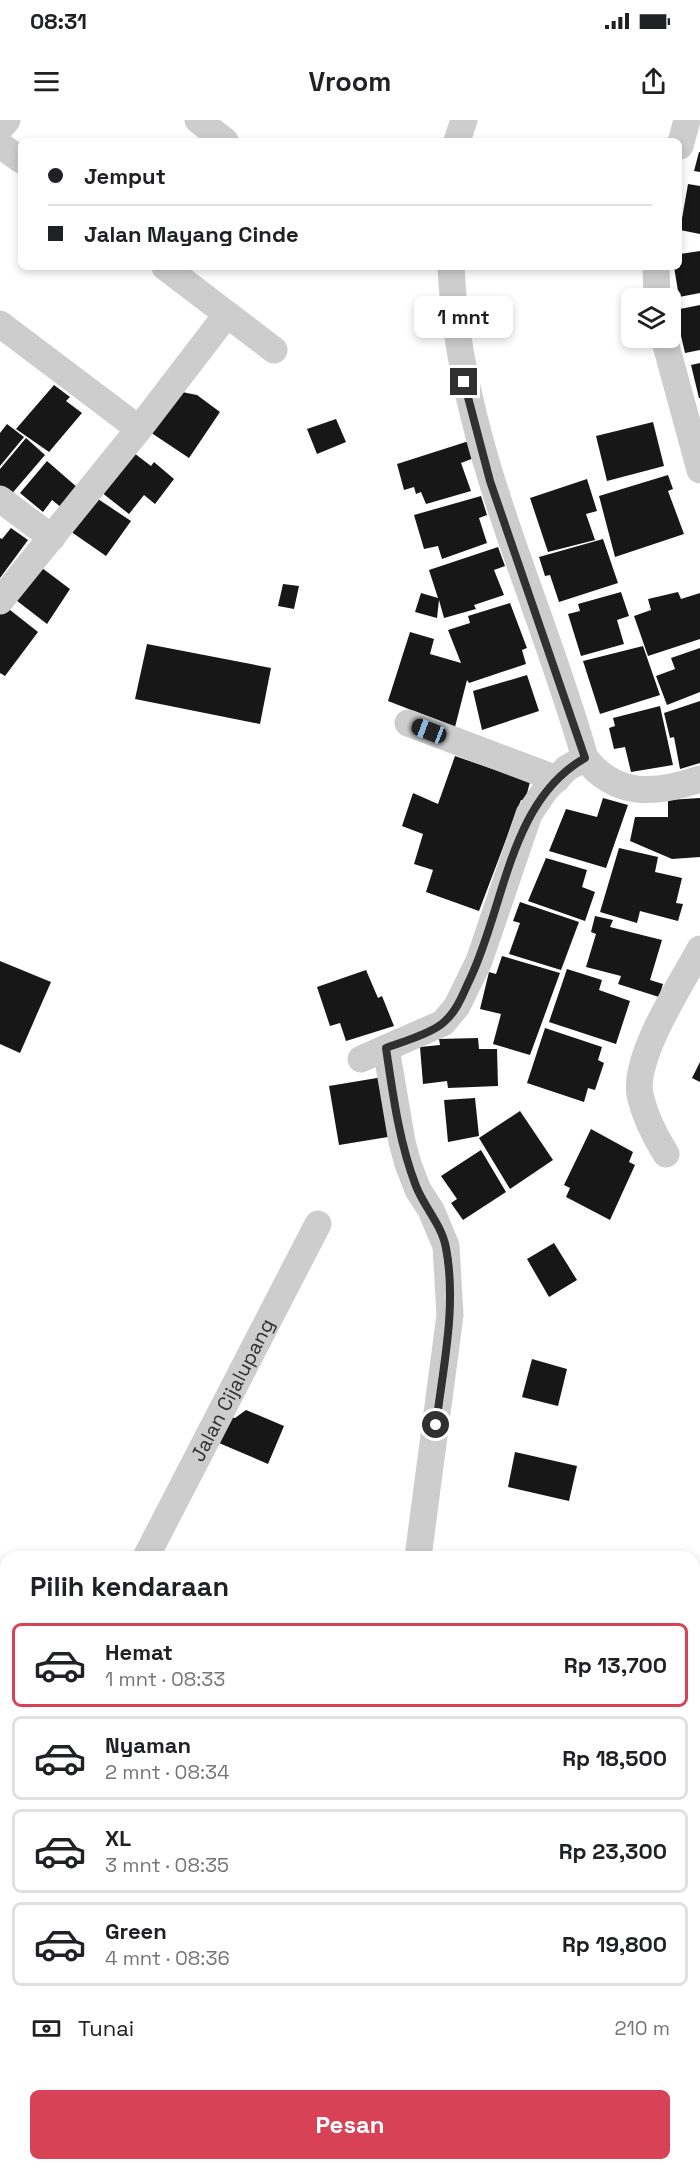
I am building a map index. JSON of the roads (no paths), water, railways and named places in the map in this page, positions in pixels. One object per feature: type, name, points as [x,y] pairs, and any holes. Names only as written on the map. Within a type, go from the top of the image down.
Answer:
[{"type":"street","points":[[0,128],[7,120]]},
{"type":"street","points":[[198,120],[221,138]]},
{"type":"street","points":[[458,138],[465,120]]},
{"type":"street","points":[[682,139],[687,120]]},
{"type":"street","points":[[0,145],[18,158]]},
{"type":"street","points":[[169,270],[274,350]]},
{"type":"street","points":[[451,270],[464,382],[490,481],[585,758],[598,775],[619,786],[651,790],[700,779]]},
{"type":"street","points":[[656,270],[657,288]]},
{"type":"street","points":[[0,602],[139,429],[226,314]]},
{"type":"street","points":[[0,324],[139,429]]},
{"type":"street","points":[[667,348],[700,470]]},
{"type":"street","points":[[0,499],[52,538]]},
{"type":"street","points":[[408,723],[557,779]]},
{"type":"street","points":[[361,1059],[443,1023],[457,1006],[479,962],[529,814],[567,768],[585,758]]},
{"type":"street","points":[[666,1154],[651,1131],[640,1093],[644,1054],[700,949]]},
{"type":"street","points":[[386,1048],[408,1164],[418,1190],[431,1210],[446,1246],[450,1315],[419,1551]]},
{"type":"street","name":"Jalan Cijalupang","points":[[149,1551],[318,1224]]}]
